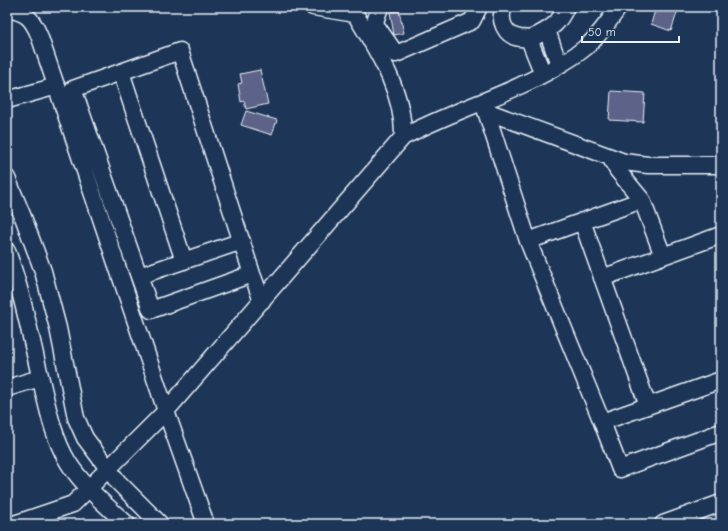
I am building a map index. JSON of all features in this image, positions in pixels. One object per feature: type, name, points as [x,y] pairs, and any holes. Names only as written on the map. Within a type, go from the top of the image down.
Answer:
[{"type":"street","points":[[313,7],[353,10],[381,59],[395,89],[404,126],[403,137]]},
{"type":"street","points":[[380,13],[396,54],[472,21],[479,7]]},
{"type":"street","points":[[504,7],[502,11],[504,27],[508,32],[518,38],[529,39],[551,28],[561,18],[566,7]]},
{"type":"street","points":[[14,524],[73,504],[166,411],[403,137],[421,127],[484,107],[559,65],[586,47],[599,34],[619,7]]},
{"type":"street","points":[[7,10],[23,13],[33,21],[39,34],[166,411],[206,524]]},
{"type":"street","points":[[369,39],[380,13]]},
{"type":"street","points":[[547,30],[559,65]]},
{"type":"street","points":[[529,39],[543,74]]},
{"type":"street","points":[[252,274],[151,310],[73,89],[180,51],[262,301]]},
{"type":"street","points":[[120,72],[184,261]]},
{"type":"street","points":[[7,100],[57,86]]},
{"type":"street","points":[[484,107],[610,158],[640,164],[721,165]]},
{"type":"street","points":[[484,107],[528,241],[620,469],[721,432]]},
{"type":"street","points":[[610,158],[618,171],[642,200],[663,256]]},
{"type":"street","points":[[7,178],[43,271],[58,328],[76,418],[85,438],[118,482],[160,524]]},
{"type":"street","points":[[528,241],[642,200]]},
{"type":"street","points":[[582,221],[648,406]]},
{"type":"street","points":[[602,278],[721,235]]},
{"type":"street","points":[[139,276],[242,241]]},
{"type":"street","points":[[7,251],[15,273],[40,378],[57,439],[68,462],[90,487],[127,524]]},
{"type":"street","points":[[7,388],[40,378]]},
{"type":"street","points":[[602,422],[721,380]]},
{"type":"street","points":[[663,524],[721,503]]},
{"type":"building","points":[[656,7],[679,7],[671,31],[651,24]]},
{"type":"building","points":[[399,11],[404,33],[394,35],[390,12]]},
{"type":"building","points":[[260,70],[268,104],[246,109],[244,101],[241,102],[238,84],[242,83],[240,74]]},
{"type":"building","points":[[611,91],[645,93],[643,122],[609,120]]},
{"type":"building","points":[[246,111],[277,120],[272,135],[241,125]]}]
